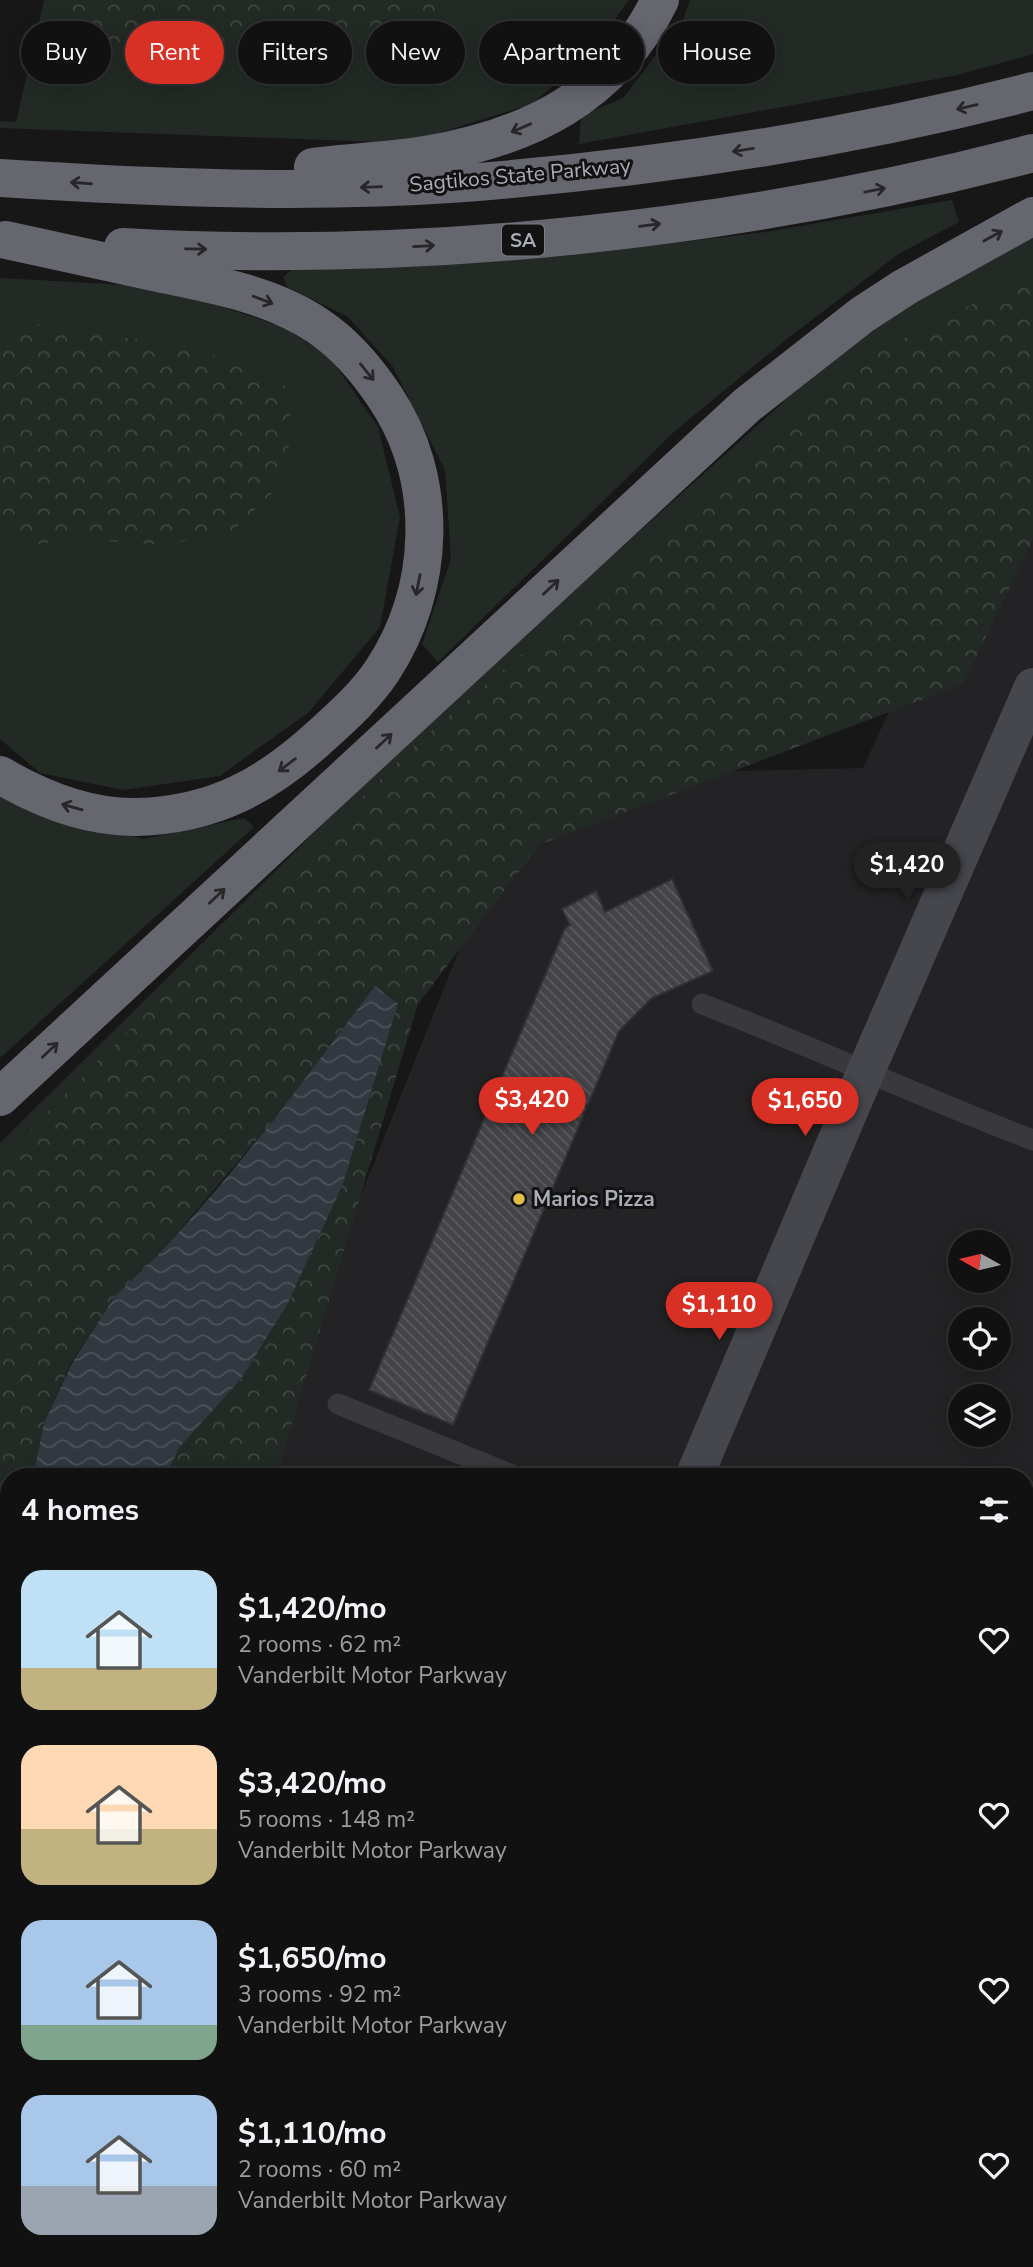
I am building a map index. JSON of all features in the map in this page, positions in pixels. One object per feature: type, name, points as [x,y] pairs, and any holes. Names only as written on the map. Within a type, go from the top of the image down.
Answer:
[{"type":"highway","points":[[149,187],[422,155],[482,143],[508,134],[546,118],[582,97],[611,72],[637,42],[660,0]]},
{"type":"highway","name":"Sagtikos State Parkway","points":[[0,177],[149,187],[367,187],[463,183],[694,157],[812,138],[1033,91]]},
{"type":"highway","name":"SA","points":[[3,240],[136,248],[258,251],[509,241],[759,211],[882,188],[1033,153]]},
{"type":"highway","points":[[0,1097],[747,405],[862,316],[905,287],[1033,216]]},
{"type":"highway","points":[[0,775],[60,803],[84,810],[136,817],[195,809],[250,790],[298,757],[341,718],[381,672],[408,621],[419,581],[425,528],[423,495],[417,464],[394,410],[358,361],[318,326],[294,312],[242,292],[3,240]]},
{"type":"main road","points":[[698,1468],[1033,687]]},
{"type":"lane","points":[[702,1004],[804,1044],[917,1095],[1033,1140]]},
{"type":"lane","points":[[338,1404],[495,1468]]},
{"type":"shaded area","points":[[1023,418],[1033,421],[1033,1468],[252,1468],[529,776],[863,768]]},
{"type":"green space","points":[[44,0],[629,0],[614,21],[479,21],[479,84],[555,84],[532,104],[407,143],[0,128],[0,121],[16,122],[25,84],[111,84],[111,21],[39,21]]},
{"type":"green space","points":[[76,0],[465,0],[414,21],[366,21],[366,35],[352,36],[352,21],[238,21],[238,41],[224,42],[224,21],[125,21],[125,63],[111,68],[111,21],[67,21]]},
{"type":"green space","points":[[690,0],[1033,0],[1033,54],[953,76],[579,144],[581,116],[623,98],[634,84],[644,84],[644,71],[658,52],[658,84],[775,84],[775,21],[683,20]]},
{"type":"green space","points":[[952,200],[959,222],[900,253],[788,338],[675,431],[438,662],[422,644],[451,559],[445,470],[393,367],[348,317],[288,287],[283,277],[291,270],[332,265],[452,264],[574,255],[766,232]]},
{"type":"green space","points":[[1033,235],[1033,274],[882,349],[417,743],[0,1159],[0,1143],[417,731],[866,328]]},
{"type":"green space","points":[[1033,274],[1033,539],[963,684],[539,845],[418,1004],[279,1468],[169,1468],[179,1448],[241,1379],[287,1305],[343,1184],[398,1004],[276,1117],[160,1253],[115,1296],[71,1363],[44,1423],[35,1468],[0,1468],[0,1159],[417,743],[882,349]]},
{"type":"green space","points":[[0,278],[162,287],[283,327],[329,356],[378,427],[400,517],[380,627],[309,712],[220,776],[123,790],[40,773],[0,739]]},
{"type":"green space","points":[[29,323],[147,341],[256,365],[288,389],[292,437],[272,493],[232,532],[162,545],[74,539],[23,546],[0,535],[0,349]]},
{"type":"green space","points":[[0,788],[43,815],[144,839],[244,818],[254,827],[0,1058]]},
{"type":"water","points":[[375,986],[398,1004],[343,1184],[287,1305],[241,1379],[179,1448],[169,1468],[35,1468],[44,1423],[72,1363],[115,1296],[160,1253],[276,1117]]},
{"type":"building","points":[[672,879],[713,971],[652,998],[619,1031],[453,1425],[369,1390],[565,928],[570,925],[562,909],[596,891],[605,912]]},
{"type":"place","name":"Marios Pizza","points":[[519,1199]]}]
